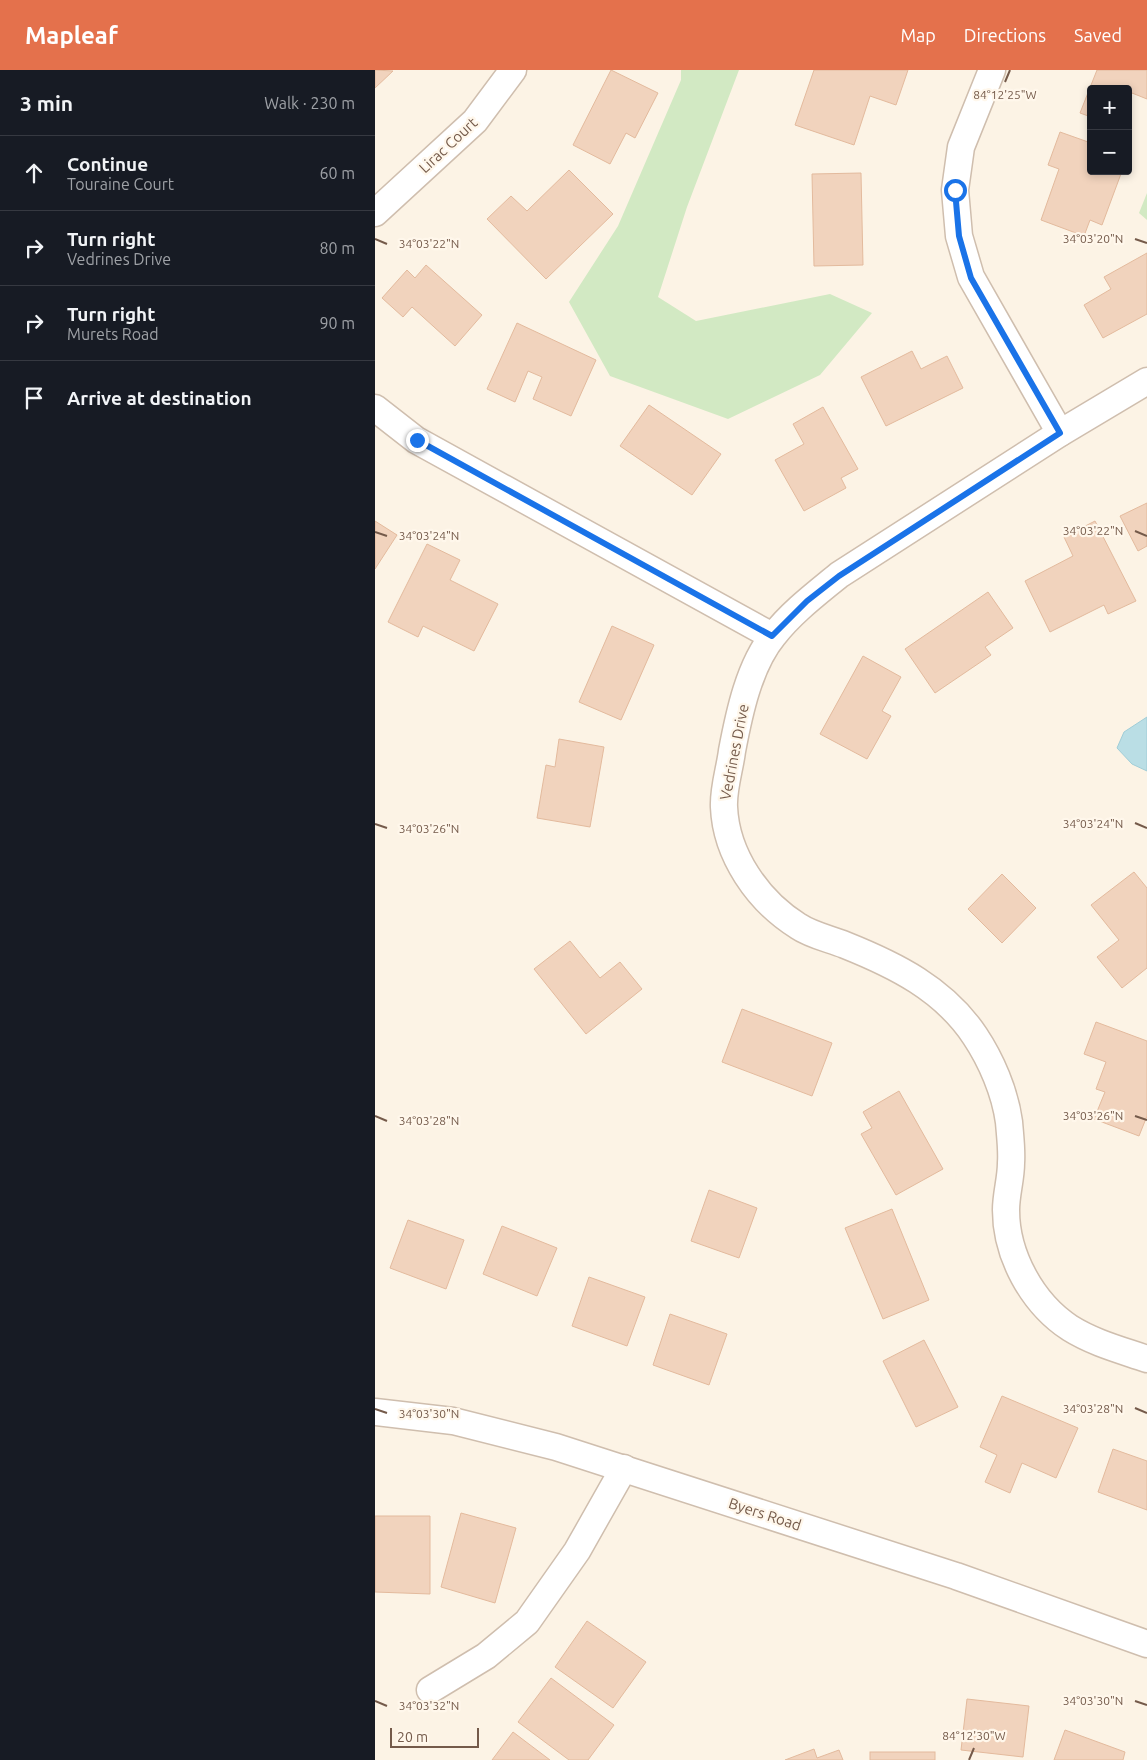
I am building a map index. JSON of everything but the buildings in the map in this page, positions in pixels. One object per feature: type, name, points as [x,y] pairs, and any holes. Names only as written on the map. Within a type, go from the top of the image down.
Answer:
[{"type":"street","name":"Lirac Court","points":[[375,213],[475,121],[513,70]]},
{"type":"street","points":[[992,70],[961,147],[955,190],[959,236],[971,278],[1060,433]]},
{"type":"street","name":"Vedrines Drive","points":[[1147,381],[1060,433],[839,576],[807,601],[772,636],[755,668],[739,708],[723,806],[731,843],[747,877],[771,906],[799,927],[885,961],[920,981],[951,1007],[975,1035],[995,1074],[1008,1119],[1011,1163],[1006,1210],[1010,1244],[1024,1278],[1049,1310],[1069,1327],[1096,1341],[1147,1359]]},
{"type":"street","points":[[375,408],[417,440],[772,636]]},
{"type":"street","name":"Byers Road","points":[[375,1412],[453,1421],[556,1446],[955,1576],[1147,1644]]},
{"type":"street","points":[[430,1690],[486,1656],[527,1622],[577,1551],[624,1468]]},
{"type":"green space","points":[[681,70],[739,70],[687,207],[658,297],[696,321],[830,294],[872,313],[820,375],[728,419],[610,376],[569,302],[618,226],[681,80]]},
{"type":"green space","points":[[1147,193],[1147,220],[1139,213]]},
{"type":"water","points":[[1147,717],[1147,771],[1132,764],[1117,748],[1124,732]]},
{"type":"route","points":[[417,440],[772,636],[807,601],[839,576],[1060,433],[971,278],[959,236],[955,190]]}]
